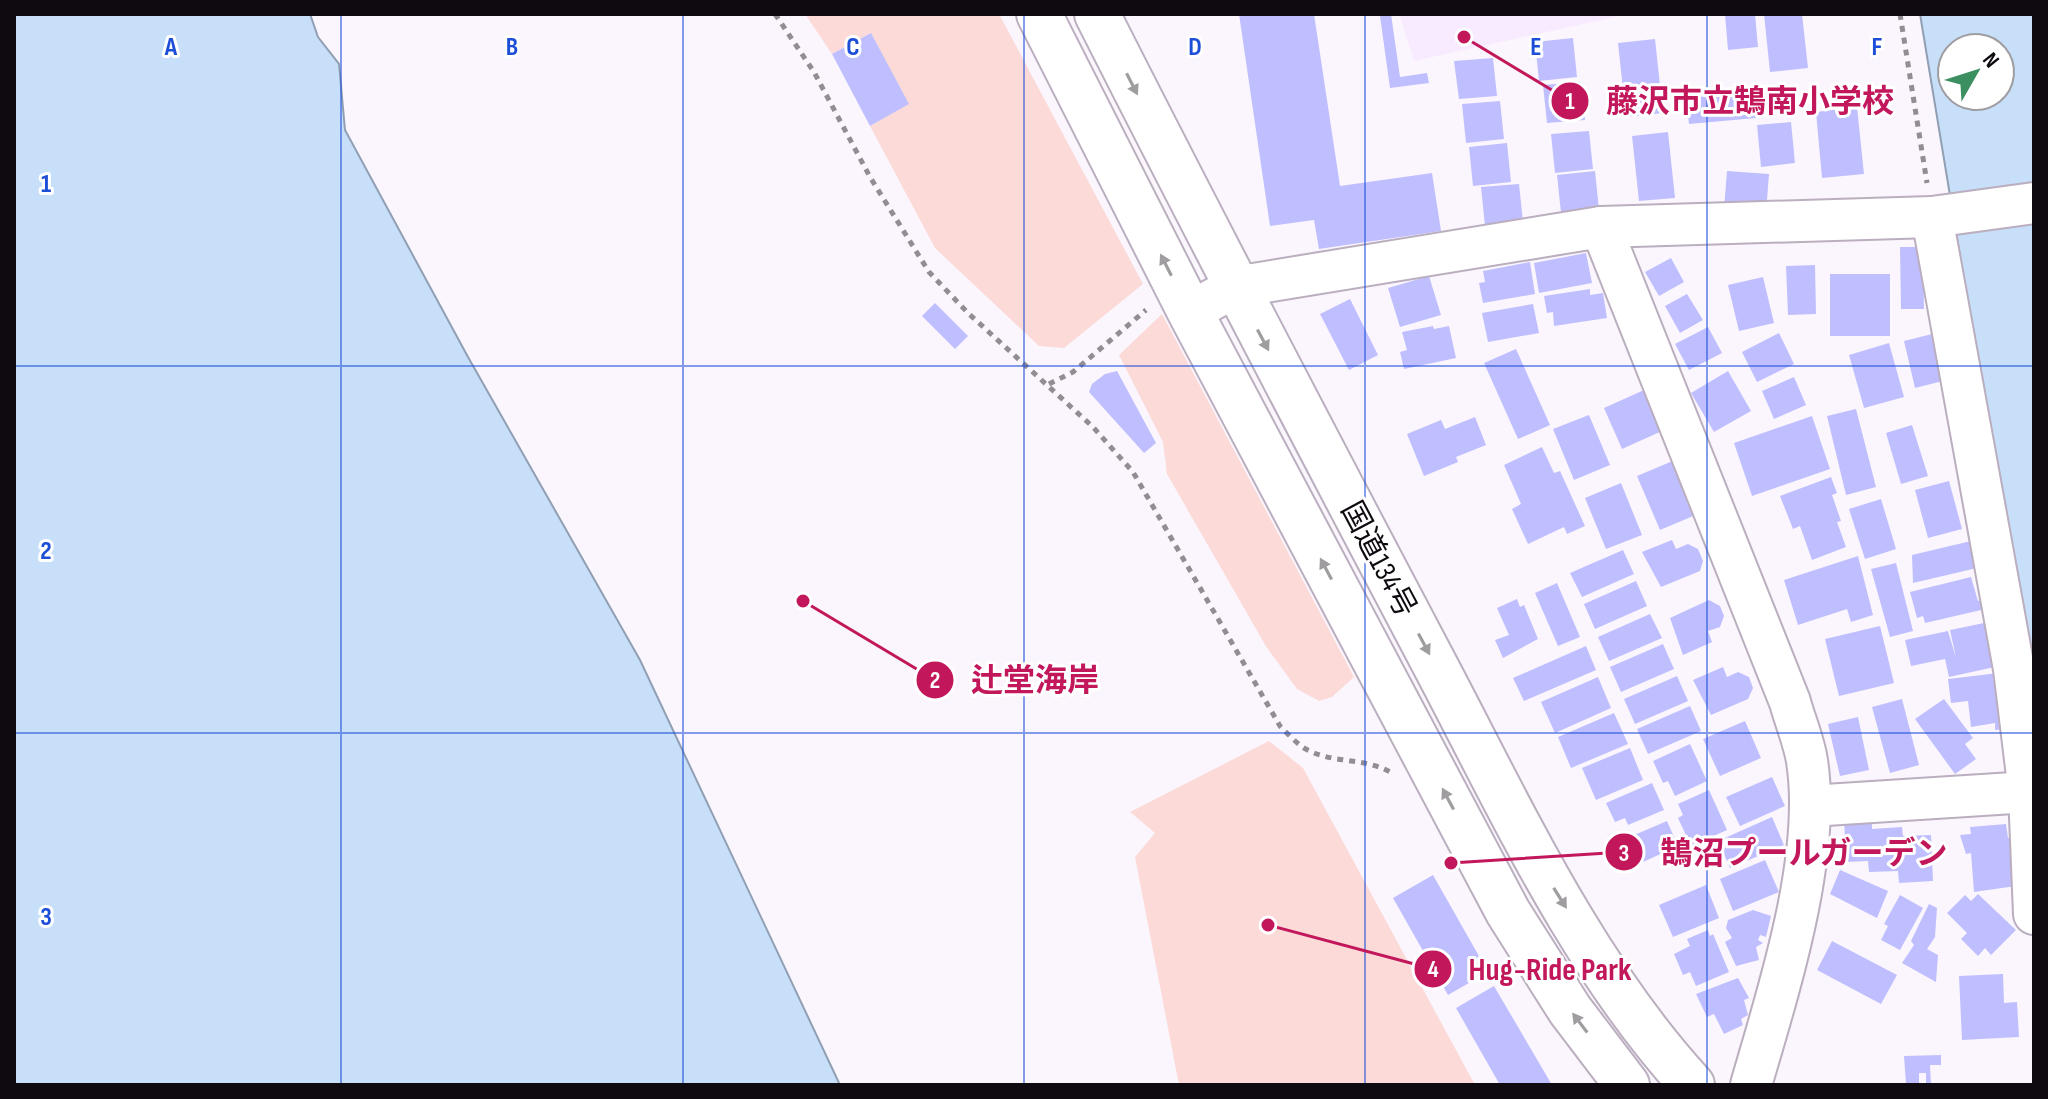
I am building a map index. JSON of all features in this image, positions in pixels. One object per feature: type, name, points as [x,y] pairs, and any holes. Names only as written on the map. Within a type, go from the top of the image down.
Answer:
[{"type":"highway","name":"国道134号","points":[[1039,14],[1184,300],[1508,912],[1570,1010],[1627,1085]]},
{"type":"highway","name":"国道134号","points":[[1097,14],[1235,287],[1553,888],[1614,984],[1692,1085]]},
{"type":"street","points":[[1184,300],[1235,287],[1601,227],[1940,216],[2034,203]]},
{"type":"street","points":[[1940,216],[2014,669],[2029,792],[2034,914]]},
{"type":"street","points":[[1601,227],[1790,702],[1807,759],[1810,806],[1806,854],[1780,980],[1751,1085]]},
{"type":"street","points":[[1810,806],[2029,792]]},
{"type":"path","points":[[775,14],[814,72],[870,177],[929,272],[968,313],[1049,384],[1133,472],[1280,726],[1305,749],[1338,759],[1376,765],[1400,779]]},
{"type":"path","points":[[1900,14],[1940,216]]},
{"type":"path","points":[[1049,384],[1073,372],[1160,299],[1184,300]]},
{"type":"shaded area","points":[[805,14],[999,14],[1143,284],[1064,348],[1039,346],[935,248],[870,126],[908,104],[871,33],[832,54]]},
{"type":"shaded area","points":[[1399,14],[1629,14],[1414,61]]},
{"type":"shaded area","points":[[1162,314],[1354,677],[1332,697],[1319,701],[1297,689],[1267,648],[1167,474],[1163,442],[1119,355]]},
{"type":"shaded area","points":[[1269,741],[1303,768],[1475,1085],[1179,1085],[1135,857],[1155,833],[1130,812]]},
{"type":"water","points":[[14,14],[310,14],[318,37],[339,64],[345,130],[468,357],[640,660],[840,1085],[14,1085]]},
{"type":"water","points":[[1920,14],[2034,14],[2034,694],[1936,112],[2016,112],[2016,32],[1936,32],[1936,111]]},
{"type":"building","points":[[1239,14],[1314,14],[1340,186],[1432,173],[1441,231],[1319,249],[1314,220],[1270,226]]},
{"type":"building","points":[[1391,14],[1400,77],[1427,73],[1429,83],[1390,88],[1380,16]]},
{"type":"building","points":[[1725,14],[1755,14],[1758,47],[1728,50]]},
{"type":"building","points":[[1764,14],[1802,14],[1808,68],[1770,72]]},
{"type":"building","points":[[871,33],[909,104],[870,126],[832,54]]},
{"type":"building","points":[[1573,38],[1577,77],[1539,81],[1535,42]]},
{"type":"building","points":[[1655,39],[1663,113],[1626,117],[1618,43]]},
{"type":"building","points":[[1493,58],[1497,96],[1459,99],[1454,61]]},
{"type":"building","points":[[1581,82],[1585,120],[1547,123],[1543,85]]},
{"type":"building","points":[[1753,92],[1756,118],[1689,124],[1686,98]]},
{"type":"building","points":[[1500,101],[1504,139],[1466,143],[1462,104]]},
{"type":"building","points":[[1857,107],[1864,174],[1822,178],[1816,112]]},
{"type":"building","points":[[1791,122],[1795,163],[1761,167],[1757,125]]},
{"type":"building","points":[[1589,131],[1593,169],[1555,173],[1551,134]]},
{"type":"building","points":[[1668,132],[1675,198],[1639,201],[1632,136]]},
{"type":"building","points":[[1507,143],[1511,182],[1473,186],[1469,147]]},
{"type":"building","points":[[1595,171],[1599,210],[1561,213],[1557,175]]},
{"type":"building","points":[[1727,171],[1769,174],[1766,213],[1724,209]]},
{"type":"building","points":[[1519,184],[1523,222],[1485,226],[1481,187]]},
{"type":"building","points":[[1900,247],[1923,247],[1924,309],[1901,309]]},
{"type":"building","points":[[1586,253],[1592,283],[1539,293],[1534,263]]},
{"type":"building","points":[[1671,258],[1684,282],[1659,296],[1645,272]]},
{"type":"building","points":[[1530,262],[1535,294],[1483,303],[1479,283],[1485,282],[1483,271]]},
{"type":"building","points":[[1815,265],[1816,314],[1788,315],[1786,266]]},
{"type":"building","points":[[1830,274],[1890,274],[1890,336],[1830,336]]},
{"type":"building","points":[[1429,276],[1441,315],[1400,327],[1388,288]]},
{"type":"building","points":[[1763,277],[1774,323],[1739,331],[1728,285]]},
{"type":"building","points":[[1590,289],[1590,295],[1603,293],[1607,318],[1554,326],[1553,312],[1547,313],[1544,296]]},
{"type":"building","points":[[1687,294],[1703,320],[1680,333],[1665,306]]},
{"type":"building","points":[[1350,299],[1378,355],[1349,370],[1320,314]]},
{"type":"building","points":[[935,303],[968,336],[955,349],[922,316]]},
{"type":"building","points":[[1533,304],[1539,333],[1488,342],[1482,313]]},
{"type":"building","points":[[1433,326],[1434,329],[1449,326],[1456,358],[1404,369],[1400,352],[1407,350],[1402,332]]},
{"type":"building","points":[[1708,327],[1722,353],[1689,370],[1675,344]]},
{"type":"building","points":[[1779,333],[1794,364],[1757,382],[1742,352]]},
{"type":"building","points":[[1936,333],[1947,380],[1915,388],[1904,341]]},
{"type":"building","points":[[1889,343],[1904,397],[1864,408],[1849,355]]},
{"type":"building","points":[[1516,349],[1550,425],[1518,439],[1484,363]]},
{"type":"building","points":[[1117,371],[1156,443],[1144,453],[1089,392],[1092,384],[1105,374]]},
{"type":"building","points":[[1728,371],[1751,411],[1714,432],[1691,393]]},
{"type":"building","points":[[1794,377],[1806,405],[1774,419],[1762,391]]},
{"type":"building","points":[[1644,390],[1662,431],[1622,449],[1604,408]]},
{"type":"building","points":[[1856,409],[1876,487],[1846,495],[1827,416]]},
{"type":"building","points":[[1589,415],[1610,465],[1574,480],[1553,429]]},
{"type":"building","points":[[1812,416],[1830,469],[1752,496],[1734,443]]},
{"type":"building","points":[[1475,417],[1486,445],[1456,457],[1458,462],[1424,476],[1407,434],[1441,420],[1445,429]]},
{"type":"building","points":[[1912,425],[1928,476],[1901,484],[1886,433]]},
{"type":"building","points":[[1542,447],[1554,473],[1560,471],[1585,526],[1567,534],[1564,527],[1528,544],[1512,509],[1521,504],[1504,465]]},
{"type":"building","points":[[1675,460],[1698,514],[1660,530],[1637,476]]},
{"type":"building","points":[[1831,477],[1837,493],[1832,495],[1841,521],[1837,522],[1846,547],[1812,560],[1800,526],[1793,529],[1780,496]]},
{"type":"building","points":[[1949,481],[1962,529],[1928,538],[1915,490]]},
{"type":"building","points":[[1621,483],[1642,535],[1606,549],[1585,498]]},
{"type":"building","points":[[1881,499],[1896,549],[1865,559],[1849,509]]},
{"type":"building","points":[[1672,540],[1676,549],[1688,544],[1698,549],[1703,561],[1700,571],[1661,587],[1642,552]]},
{"type":"building","points":[[1971,541],[1977,568],[1913,583],[1912,555]]},
{"type":"building","points":[[1623,550],[1634,574],[1582,597],[1570,573]]},
{"type":"building","points":[[1858,556],[1873,615],[1851,622],[1847,609],[1798,625],[1784,580]]},
{"type":"building","points":[[1896,563],[1913,631],[1890,637],[1871,569]]},
{"type":"building","points":[[1971,577],[1978,601],[1992,598],[1994,607],[1925,623],[1923,616],[1917,618],[1910,592]]},
{"type":"building","points":[[1636,581],[1647,606],[1595,629],[1584,604]]},
{"type":"building","points":[[1557,583],[1580,637],[1558,646],[1535,593]]},
{"type":"building","points":[[1517,599],[1520,607],[1524,605],[1538,639],[1503,658],[1495,640],[1509,635],[1497,608]]},
{"type":"building","points":[[1709,600],[1720,606],[1724,616],[1720,627],[1708,631],[1712,642],[1683,655],[1670,618]]},
{"type":"building","points":[[1650,614],[1662,638],[1609,661],[1598,637]]},
{"type":"building","points":[[1989,622],[1999,666],[1949,677],[1945,659],[1911,666],[1905,640],[1948,631],[1956,658],[1950,630]]},
{"type":"building","points":[[1880,626],[1894,683],[1839,696],[1825,639]]},
{"type":"building","points":[[1663,644],[1674,669],[1621,692],[1610,667]]},
{"type":"building","points":[[1586,646],[1596,670],[1524,701],[1513,678]]},
{"type":"building","points":[[1723,667],[1727,677],[1738,672],[1749,677],[1753,688],[1748,699],[1711,715],[1693,680]]},
{"type":"building","points":[[2007,672],[2014,728],[1995,730],[1995,723],[1971,727],[1968,701],[1951,703],[1948,679]]},
{"type":"building","points":[[1677,676],[1688,701],[1635,724],[1624,699]]},
{"type":"building","points":[[1598,677],[1611,708],[1555,733],[1541,702]]},
{"type":"building","points":[[1902,699],[1919,765],[1890,773],[1872,707]]},
{"type":"building","points":[[1944,699],[1973,738],[1965,744],[1976,759],[1955,774],[1915,719]]},
{"type":"building","points":[[1690,706],[1701,731],[1648,754],[1637,729]]},
{"type":"building","points":[[1614,713],[1628,744],[1571,768],[1558,737]]},
{"type":"building","points":[[1858,717],[1869,770],[1840,776],[1828,724]]},
{"type":"building","points":[[1745,721],[1761,758],[1720,776],[1703,739]]},
{"type":"building","points":[[1690,744],[1707,781],[1675,796],[1668,781],[1663,783],[1653,761]]},
{"type":"building","points":[[1630,748],[1643,780],[1596,800],[1582,768]]},
{"type":"building","points":[[1772,777],[1785,806],[1740,826],[1726,797]]},
{"type":"building","points":[[1652,783],[1664,810],[1628,825],[1625,818],[1615,822],[1606,803]]},
{"type":"building","points":[[1709,790],[1727,830],[1691,846],[1678,818],[1683,815],[1678,804]]},
{"type":"building","points":[[1772,817],[1784,845],[1730,868],[1718,841]]},
{"type":"building","points":[[1872,817],[1872,829],[1902,827],[1903,836],[1931,835],[1933,881],[1899,883],[1898,871],[1869,872],[1868,861],[1846,862],[1844,818]]},
{"type":"building","points":[[1667,821],[1678,846],[1630,868],[1618,842]]},
{"type":"building","points":[[2006,824],[2008,838],[2016,837],[2016,886],[1974,892],[1971,853],[1966,854],[1960,835],[1971,834],[1970,827]]},
{"type":"building","points":[[1765,860],[1779,892],[1733,911],[1720,879]]},
{"type":"building","points":[[1840,870],[1888,891],[1877,918],[1830,894]]},
{"type":"building","points":[[1433,875],[1488,972],[1448,995],[1393,898]]},
{"type":"building","points":[[1706,885],[1719,918],[1673,937],[1659,905]]},
{"type":"building","points":[[1978,894],[2016,930],[1991,955],[1985,948],[1978,956],[1961,939],[1967,933],[1947,913],[1965,895],[1971,901]]},
{"type":"building","points":[[1900,895],[1923,908],[1900,950],[1881,940],[1888,926],[1884,924]]},
{"type":"building","points":[[1929,904],[1937,908],[1935,937],[1927,949],[1938,955],[1936,982],[1902,963],[1914,945],[1911,941]]},
{"type":"building","points":[[1753,910],[1771,916],[1766,937],[1760,935],[1758,940],[1763,943],[1756,947],[1759,960],[1736,966],[1725,942],[1732,938],[1726,928],[1728,920]]},
{"type":"building","points":[[1708,930],[1710,936],[1713,934],[1729,972],[1696,986],[1690,972],[1683,975],[1674,954],[1690,946],[1687,939]]},
{"type":"building","points":[[1832,941],[1897,975],[1881,1004],[1817,970]]},
{"type":"building","points":[[2003,974],[2004,1003],[2017,1002],[2019,1037],[1962,1040],[1959,976]]},
{"type":"building","points":[[1738,978],[1749,998],[1744,1000],[1748,1015],[1741,1019],[1743,1025],[1724,1034],[1714,1014],[1707,1017],[1696,994]]},
{"type":"building","points":[[1494,986],[1552,1085],[1500,1085],[1456,1008]]},
{"type":"building","points":[[1941,1055],[1941,1065],[1930,1065],[1931,1084],[1926,1084],[1926,1073],[1919,1073],[1919,1084],[1906,1084],[1904,1056]]},
{"type":"place","name":"藤沢市立鵠南小学校","points":[[1464,37]]},
{"type":"place","name":"辻堂海岸","points":[[803,601]]},
{"type":"place","name":"鵠沼プールガーデン","points":[[1451,863]]},
{"type":"place","name":"Hug-Ride Park","points":[[1268,925]]}]
